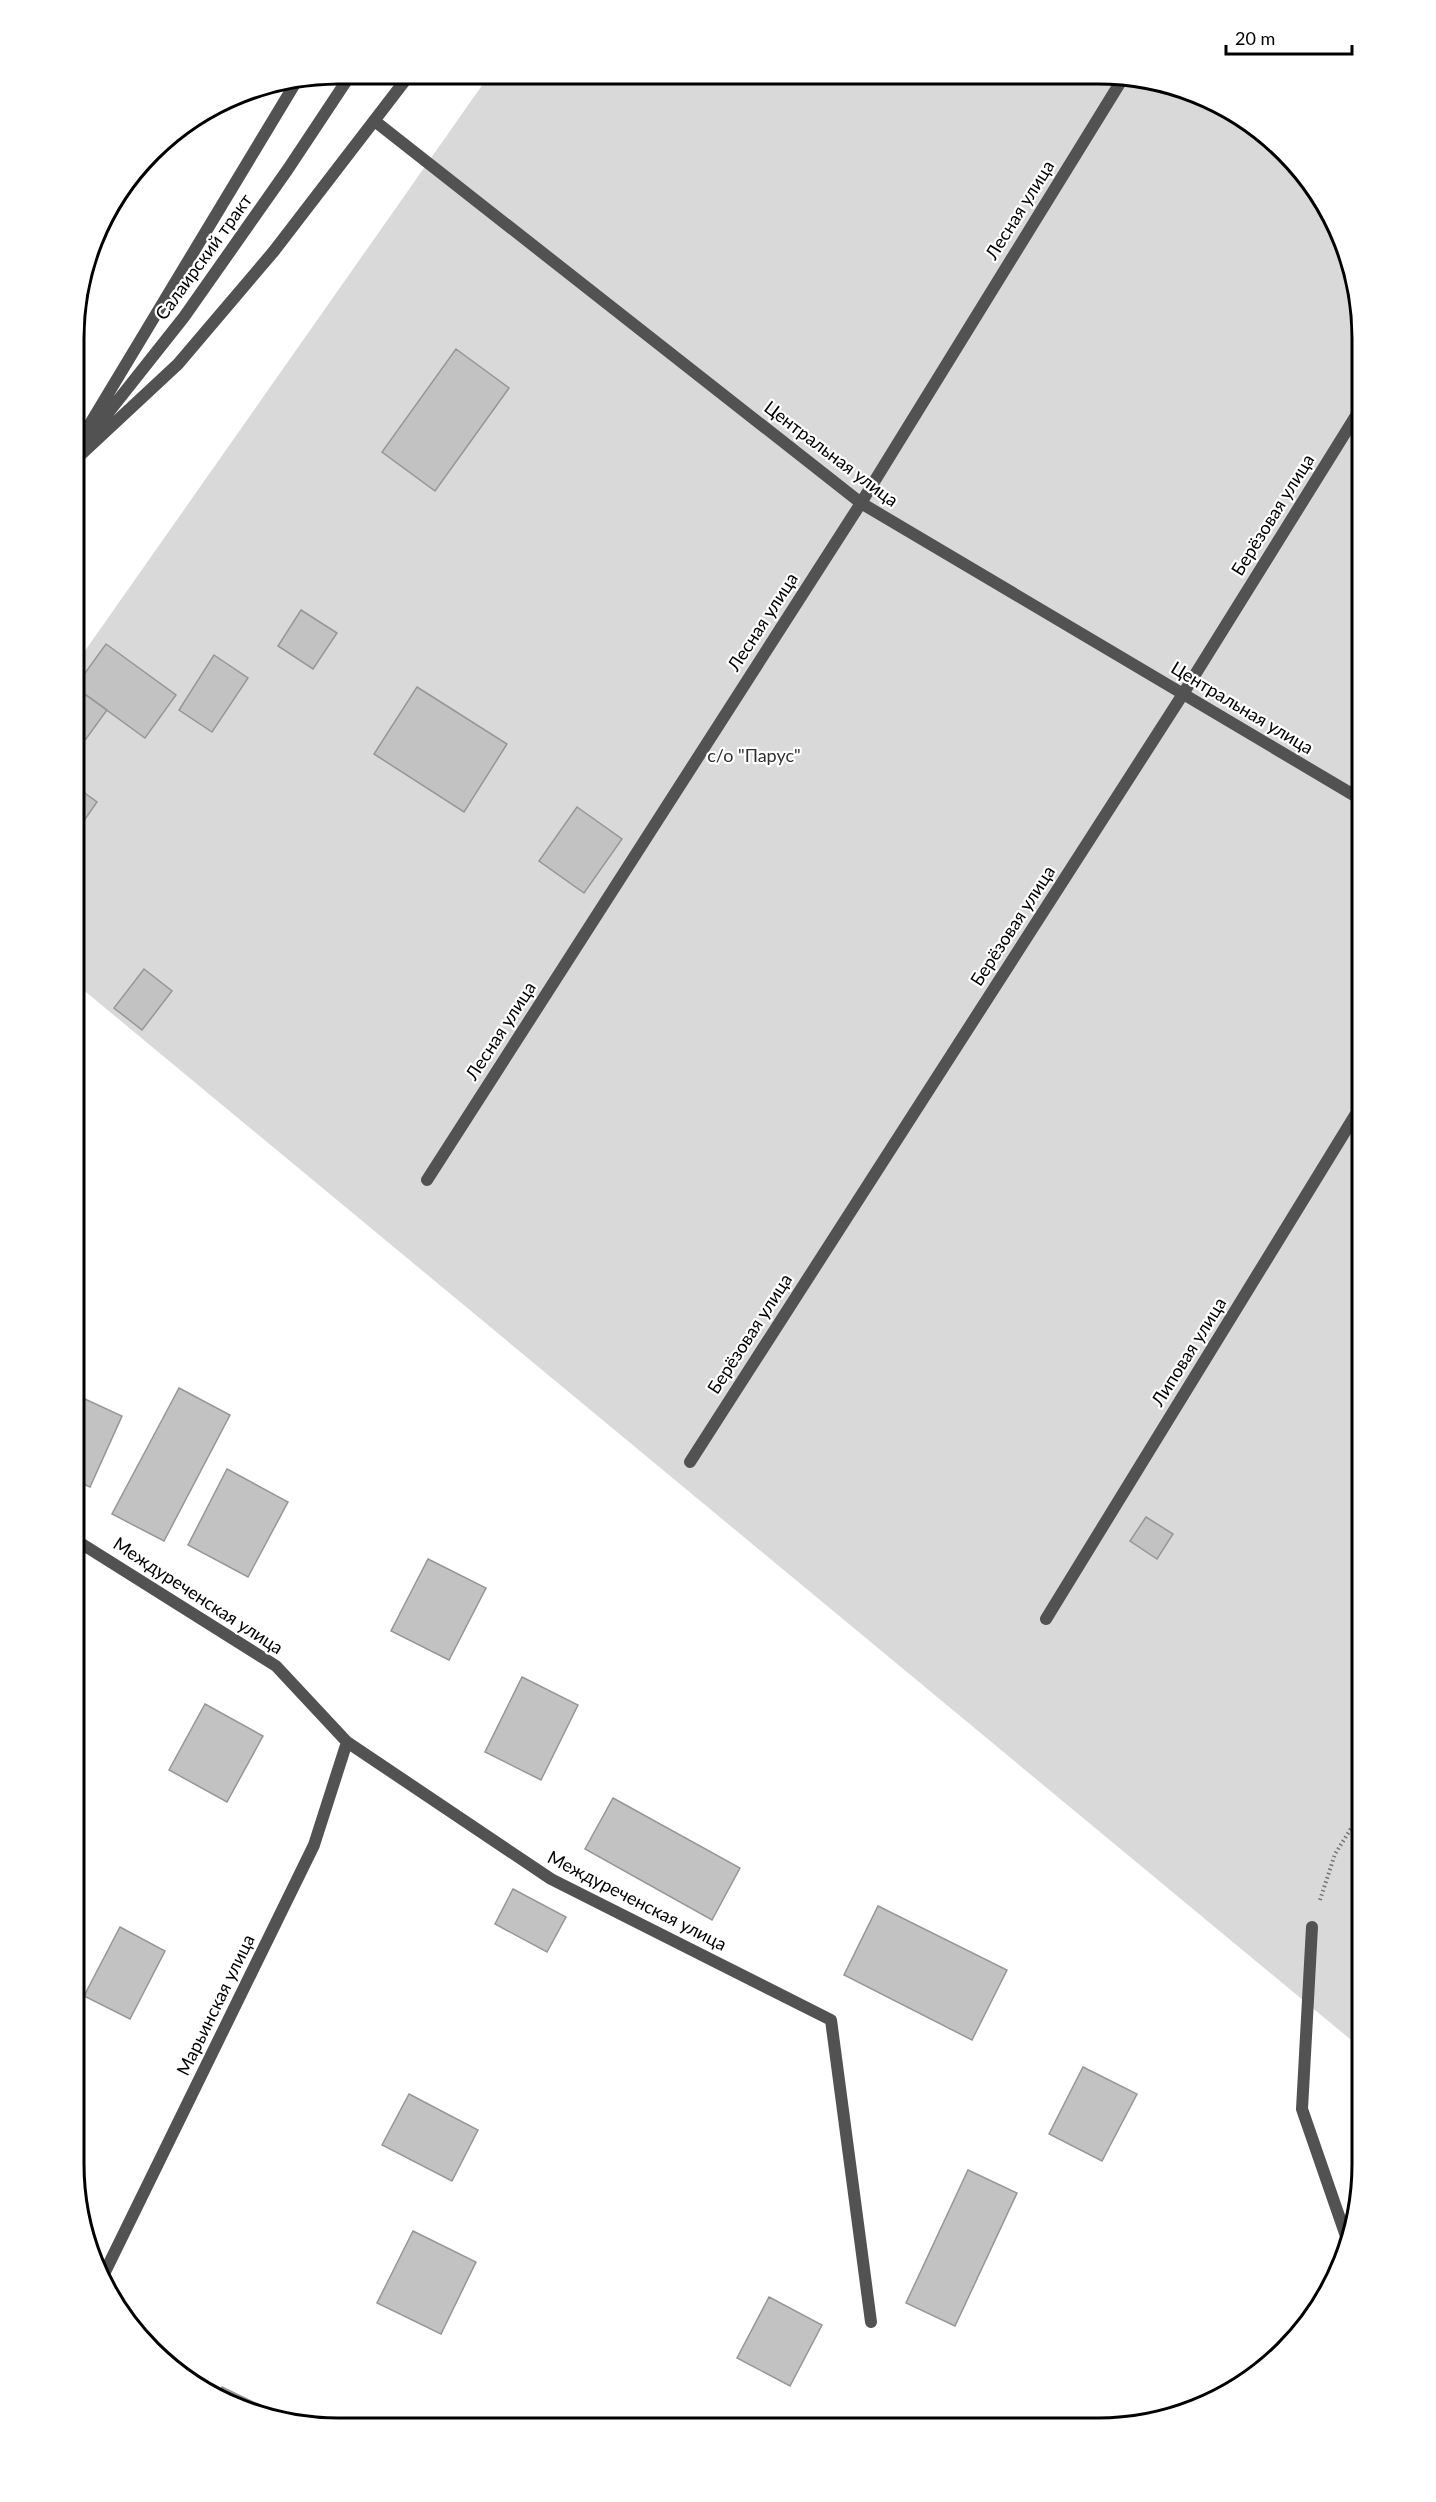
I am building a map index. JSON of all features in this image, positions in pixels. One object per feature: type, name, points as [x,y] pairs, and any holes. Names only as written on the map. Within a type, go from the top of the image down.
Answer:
[{"type":"street","name":"Салаирский тракт","points":[[84,444],[184,317],[344,84]]},
{"type":"street","points":[[84,451],[177,364],[274,251],[376,122],[403,84]]},
{"type":"street","name":"Лесная улица","points":[[427,1180],[861,504],[1119,85]]},
{"type":"street","points":[[84,434],[292,88]]},
{"type":"street","name":"Центральная улица","points":[[376,122],[861,504],[1352,794]]},
{"type":"street","name":"Берёзовая улица","points":[[690,1462],[1183,694],[1352,422]]},
{"type":"street","name":"Липовая улица","points":[[1046,1619],[1352,1120]]},
{"type":"street","name":"Междуреченская улица","points":[[84,1545],[276,1666],[347,1742],[551,1879],[831,2020],[871,2322]]},
{"type":"street","name":"Марьинская улица","points":[[106,2269],[314,1845],[347,1742]]},
{"type":"street","points":[[1312,1927],[1302,2109],[1343,2229]]},
{"type":"path","points":[[1312,1927],[1335,1854],[1352,1826]]},
{"type":"green space","name":"с/о \"Парус\"","points":[[483,84],[1098,84],[1132,86],[1180,97],[1211,110],[1253,136],[1289,170],[1318,211],[1339,256],[1350,304],[1352,338],[1352,2041],[84,990],[84,652]]},
{"type":"building","points":[[456,349],[509,388],[435,491],[382,452]]},
{"type":"building","points":[[301,610],[337,633],[313,669],[278,646]]},
{"type":"building","points":[[106,644],[176,695],[145,738],[84,694],[84,675]]},
{"type":"building","points":[[214,655],[248,678],[212,732],[179,710]]},
{"type":"building","points":[[417,687],[507,744],[464,812],[374,754]]},
{"type":"building","points":[[84,693],[107,710],[84,742]]},
{"type":"building","points":[[84,793],[97,802],[84,821]]},
{"type":"building","points":[[577,807],[622,839],[584,893],[539,861]]},
{"type":"building","points":[[144,969],[172,991],[142,1030],[114,1008]]},
{"type":"building","points":[[179,1388],[230,1415],[164,1541],[112,1514]]},
{"type":"building","points":[[84,1399],[122,1416],[90,1487],[84,1484]]},
{"type":"building","points":[[227,1469],[288,1502],[248,1577],[188,1545]]},
{"type":"building","points":[[1146,1517],[1173,1534],[1157,1559],[1130,1541]]},
{"type":"building","points":[[428,1559],[486,1588],[449,1660],[391,1631]]},
{"type":"building","points":[[522,1677],[578,1705],[541,1780],[485,1752]]},
{"type":"building","points":[[205,1704],[263,1736],[227,1802],[169,1770]]},
{"type":"building","points":[[613,1798],[740,1868],[712,1920],[585,1849]]},
{"type":"building","points":[[513,1889],[566,1917],[547,1952],[495,1924]]},
{"type":"building","points":[[878,1906],[1007,1970],[972,2040],[844,1975]]},
{"type":"building","points":[[120,1927],[165,1951],[130,2019],[84,1996]]},
{"type":"building","points":[[1083,2067],[1137,2094],[1102,2161],[1049,2134]]},
{"type":"building","points":[[409,2094],[478,2130],[452,2181],[382,2145]]},
{"type":"building","points":[[968,2170],[1017,2193],[955,2326],[906,2303]]},
{"type":"building","points":[[413,2231],[476,2262],[441,2334],[377,2303]]},
{"type":"building","points":[[769,2297],[822,2325],[790,2386],[737,2358]]},
{"type":"building","points":[[222,2387],[263,2407],[241,2399],[221,2390]]}]
